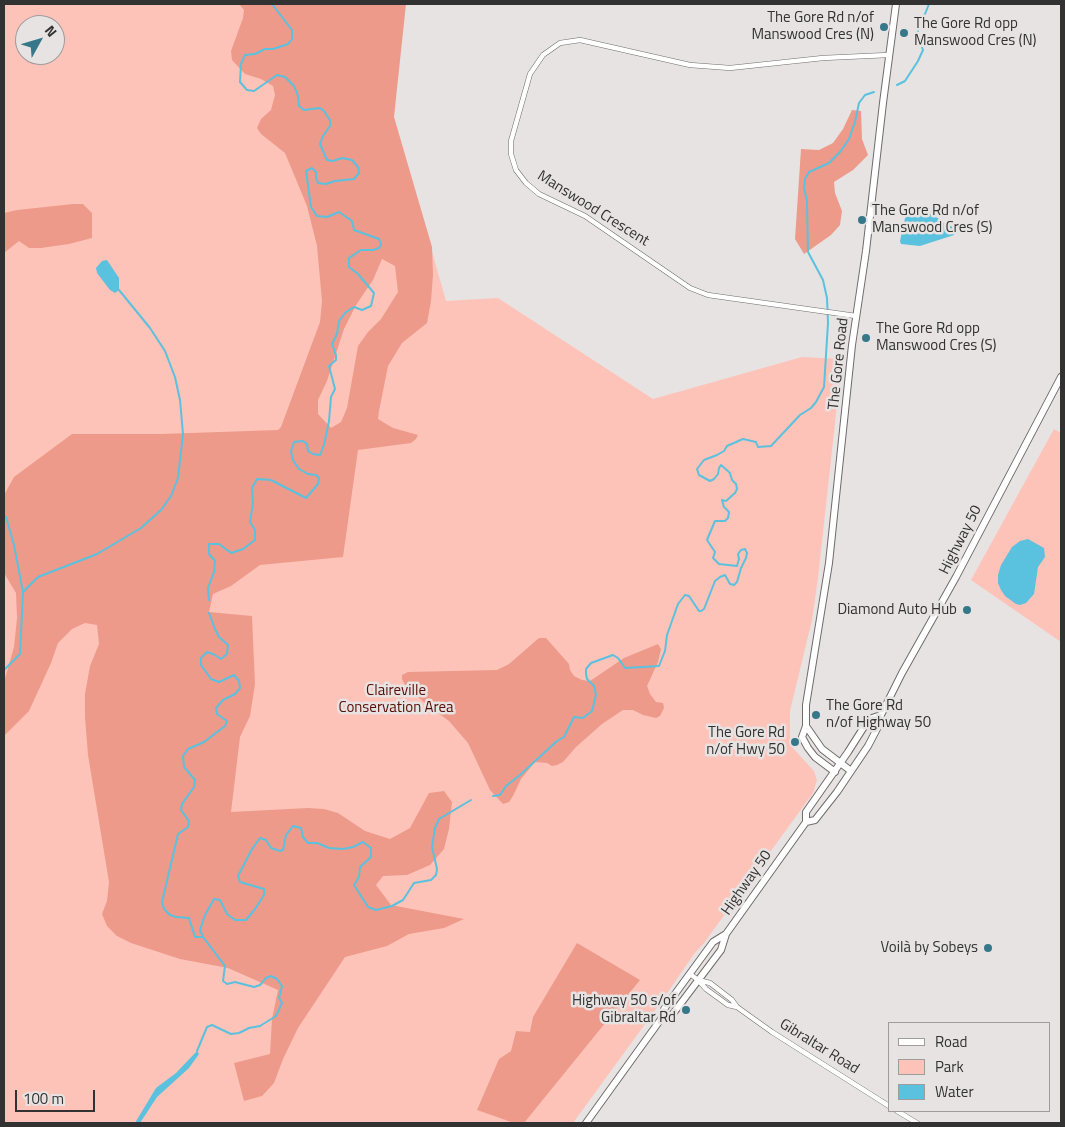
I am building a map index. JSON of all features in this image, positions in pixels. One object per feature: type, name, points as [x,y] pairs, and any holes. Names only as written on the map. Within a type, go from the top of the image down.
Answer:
[{"type":"main road","name":"The Gore Road","points":[[835,772],[819,760],[808,748],[802,736],[806,726],[806,705],[829,562],[856,316],[866,251],[888,55],[896,4]]},
{"type":"main road","name":"Highway 50","points":[[806,822],[815,820],[851,771],[880,725],[881,715],[902,673],[956,576],[1061,377]]},
{"type":"main road","name":"Highway 50","points":[[661,1019],[672,1015],[721,950],[726,934],[806,822],[806,812],[835,772],[869,719],[881,715]]},
{"type":"main road","points":[[806,726],[812,731],[822,749],[851,771]]},
{"type":"main road","name":"Highway 50","points":[[586,1123],[661,1019],[664,1009],[713,942],[726,934]]},
{"type":"street","name":"Manswood Crescent","points":[[856,316],[708,295],[690,288],[584,214],[539,194],[526,183],[516,170],[511,154],[511,141],[530,74],[543,55],[560,44],[580,40],[690,64],[730,68],[823,58],[888,55]]},
{"type":"street","name":"Gibraltar Road","points":[[690,974],[698,980],[710,983],[737,1006],[788,1043],[888,1105]]},
{"type":"street","points":[[899,1112],[917,1123]]},
{"type":"green space","name":"Claireville Conservation Area","points":[[4,4],[402,4],[394,49],[394,117],[446,301],[498,298],[653,399],[802,357],[842,359],[812,620],[790,711],[790,741],[793,748],[814,771],[817,780],[813,793],[704,943],[694,954],[573,1123],[4,1123]]},
{"type":"green space","points":[[1054,429],[1061,433],[1061,642],[971,580]]},
{"type":"shaded area","points":[[239,4],[406,4],[394,117],[432,247],[433,275],[427,323],[402,343],[388,366],[378,419],[393,428],[418,435],[411,443],[358,450],[343,557],[260,565],[231,586],[213,594],[209,612],[252,616],[255,684],[250,716],[240,737],[231,812],[308,808],[324,809],[338,813],[365,831],[390,839],[410,828],[429,793],[444,791],[452,802],[449,829],[444,849],[430,865],[407,875],[383,876],[376,885],[391,905],[464,919],[444,928],[409,934],[387,946],[345,957],[298,1028],[274,1083],[262,1096],[244,1101],[234,1063],[270,1054],[272,1019],[278,990],[228,968],[180,959],[131,943],[117,936],[107,926],[102,914],[107,901],[109,882],[88,755],[85,717],[85,694],[90,666],[99,644],[97,625],[85,623],[72,629],[58,643],[29,711],[4,736],[4,682],[14,647],[17,618],[16,593],[4,573],[4,495],[14,477],[72,434],[161,434],[278,430],[281,427],[320,322],[322,301],[317,246],[307,206],[285,153],[261,134],[257,128],[261,119],[271,110],[275,95],[273,86],[261,79],[245,74],[232,60],[231,51],[244,10]],"holes":[[[382,259],[395,266],[398,292],[381,319],[358,346],[347,408],[341,422],[331,428],[318,414],[318,400],[327,381],[344,329],[356,305],[373,280]]]},
{"type":"shaded area","points":[[852,110],[861,111],[862,139],[868,155],[853,170],[834,182],[835,193],[842,211],[840,225],[831,235],[804,254],[795,239],[801,149],[819,150],[833,143],[843,129]]},
{"type":"shaded area","points":[[83,204],[92,213],[92,238],[41,248],[29,248],[19,241],[4,253],[4,213]]},
{"type":"shaded area","points":[[539,638],[546,638],[569,664],[574,676],[590,681],[624,658],[658,644],[661,649],[658,662],[647,686],[656,702],[663,703],[664,708],[660,716],[656,718],[633,710],[623,710],[602,724],[576,747],[563,762],[552,766],[547,763],[535,762],[521,779],[509,802],[503,804],[490,790],[468,743],[449,721],[427,705],[405,685],[402,675],[408,672],[497,670],[509,664]]},
{"type":"shaded area","points":[[577,943],[640,980],[524,1123],[514,1123],[477,1110],[499,1059],[511,1051],[516,1031],[530,1032],[533,1017]]},
{"type":"water","points":[[918,208],[953,227],[955,230],[954,235],[920,246],[901,244],[905,218]]},
{"type":"water","points":[[107,260],[119,278],[119,290],[115,293],[110,290],[97,273],[96,268],[102,261]]},
{"type":"water","points":[[1028,539],[1044,548],[1045,557],[1038,567],[1034,594],[1026,603],[1020,605],[1005,596],[998,583],[998,575],[1001,565],[1012,547],[1020,541]]},
{"type":"water","points":[[197,1051],[199,1054],[189,1068],[157,1097],[140,1123],[135,1123],[156,1088],[176,1073]]},
{"type":"waterway","points":[[209,600],[208,588],[214,572],[215,561],[209,554],[209,544],[219,544],[231,553],[243,549],[255,540],[255,530],[250,522],[253,503],[252,488],[257,479],[271,480],[306,498],[318,484],[319,478],[316,475],[308,474],[299,469],[293,460],[291,451],[294,442],[303,441],[307,444],[308,451],[320,455],[329,421],[331,397],[335,389],[329,366],[336,360],[332,344],[337,334],[339,321],[346,312],[354,307],[362,310],[371,306],[374,293],[358,274],[349,267],[349,258],[361,250],[379,248],[381,244],[379,239],[354,230],[352,221],[339,212],[327,217],[317,216],[311,207],[306,171],[312,168],[316,172],[318,183],[326,184],[354,179],[359,173],[358,167],[352,160],[342,158],[333,161],[327,160],[320,144],[330,126],[330,120],[324,111],[320,108],[304,110],[299,106],[294,86],[285,77],[277,75],[254,91],[247,90],[240,82],[241,64],[245,55],[255,54],[265,49],[273,49],[288,44],[292,39],[292,30],[272,4]]},
{"type":"waterway","points":[[897,85],[905,81],[923,50],[918,36],[918,24],[929,4]]},
{"type":"waterway","points":[[493,796],[500,795],[506,786],[564,737],[574,717],[583,718],[592,711],[596,695],[594,686],[587,679],[586,674],[586,669],[591,663],[613,655],[618,658],[625,668],[659,666],[678,604],[685,595],[689,596],[699,611],[701,611],[704,609],[715,581],[725,575],[730,584],[734,585],[737,582],[746,558],[747,553],[745,549],[741,550],[738,554],[737,566],[719,564],[713,558],[715,552],[707,540],[715,521],[725,521],[728,518],[729,512],[724,507],[722,500],[726,501],[735,493],[737,489],[736,484],[732,480],[730,473],[721,465],[718,474],[710,481],[699,475],[697,469],[704,460],[717,455],[724,451],[727,446],[743,439],[756,442],[758,447],[771,446],[800,415],[811,408],[824,387],[828,323],[827,298],[823,280],[808,252],[805,179],[809,172],[829,163],[840,152],[849,139],[859,103],[865,95],[874,92]]},
{"type":"waterway","points":[[23,592],[38,577],[97,554],[141,528],[161,510],[171,496],[178,478],[183,434],[180,400],[175,377],[165,351],[150,328],[119,290]]},
{"type":"waterway","points":[[4,515],[14,545],[23,592],[20,654],[4,670]]},
{"type":"waterway","points":[[203,937],[195,937],[189,918],[170,915],[164,909],[162,902],[178,834],[188,827],[189,821],[181,810],[182,804],[194,787],[195,780],[184,767],[183,756],[188,749],[204,742],[225,726],[227,721],[217,714],[216,708],[223,700],[235,694],[240,688],[239,681],[234,675],[219,682],[211,679],[201,665],[201,658],[207,652],[221,659],[227,654],[228,645],[219,637],[209,613]]},
{"type":"waterway","points":[[197,1051],[207,1027],[212,1025],[231,1034],[239,1033],[249,1028],[260,1026],[276,1016],[282,1003],[279,998],[282,986],[277,979],[271,976],[266,978],[260,985],[254,987],[235,982],[227,984],[223,981],[225,966],[203,937],[200,930],[205,915],[214,899],[220,900],[227,914],[235,920],[246,920],[255,909],[264,895],[264,889],[240,882],[238,876],[260,838],[266,840],[271,848],[283,850],[286,835],[293,826],[301,828],[303,837],[308,843],[317,843],[329,848],[343,849],[363,842],[371,848],[371,857],[360,867],[359,877],[354,885],[368,907],[376,910],[392,906],[403,900],[414,883],[431,880],[436,875],[437,869],[432,847],[435,828],[439,819],[471,800]]},
{"type":"place","name":"The Gore Rd n/of Manswood Cres (N)","points":[[884,27]]},
{"type":"place","name":"The Gore Rd opp Manswood Cres (N)","points":[[904,33]]},
{"type":"place","name":"The Gore Rd n/of Manswood Cres (S)","points":[[862,220]]},
{"type":"place","name":"The Gore Rd opp Manswood Cres (S)","points":[[866,338]]},
{"type":"place","name":"Diamond Auto Hub","points":[[967,610]]},
{"type":"place","name":"The Gore Rd n/of Highway 50","points":[[816,715]]},
{"type":"place","name":"The Gore Rd n/of Hwy 50","points":[[795,742]]},
{"type":"place","name":"Voilà by Sobeys","points":[[988,948]]},
{"type":"place","name":"Highway 50 s/of Gibraltar Rd","points":[[686,1010]]}]
